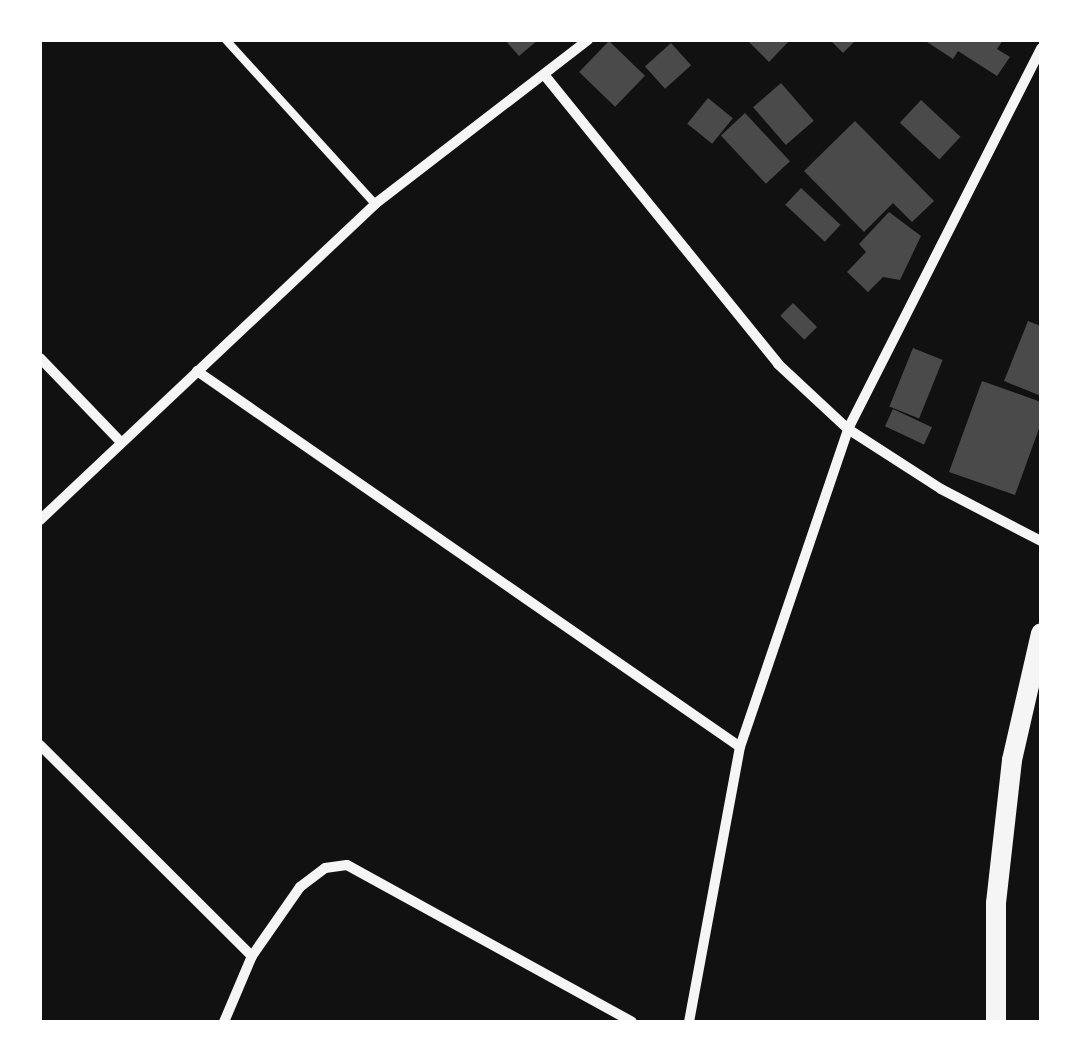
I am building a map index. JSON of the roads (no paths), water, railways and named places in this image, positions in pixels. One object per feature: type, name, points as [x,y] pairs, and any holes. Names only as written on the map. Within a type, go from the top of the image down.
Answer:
[{"type":"main road","points":[[996,1022],[996,902],[1012,760],[1041,633]]},
{"type":"street","points":[[40,520],[375,204],[546,77],[588,40]]},
{"type":"street","points":[[689,1022],[740,746],[848,429],[1041,48]]},
{"type":"street","points":[[546,77],[778,364],[848,429],[941,489],[1041,541]]},
{"type":"street","points":[[40,358],[120,441]]},
{"type":"street","points":[[197,371],[740,746]]},
{"type":"street","points":[[40,746],[252,956]]},
{"type":"street","points":[[224,1022],[252,956],[300,887],[325,868],[347,865],[632,1022]]},
{"type":"lane","points":[[226,40],[375,204]]}]
